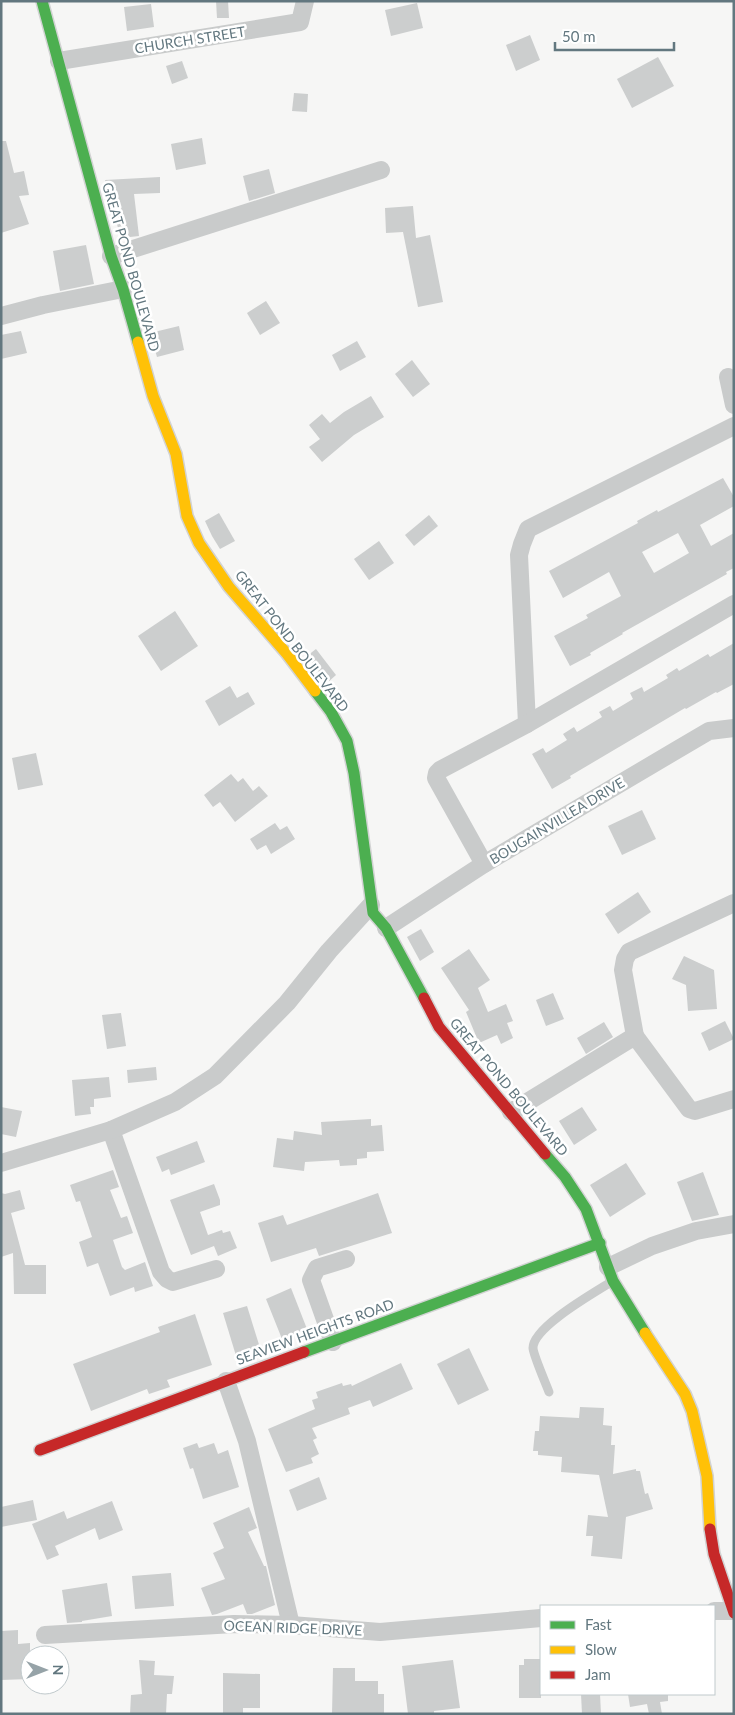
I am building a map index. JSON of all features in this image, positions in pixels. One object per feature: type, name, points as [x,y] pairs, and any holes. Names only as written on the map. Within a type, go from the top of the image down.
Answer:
[{"type":"street","name":"GREAT POND BOULEVARD","points":[[42,1],[110,256],[123,289],[153,396],[176,454],[187,516],[199,543],[230,587],[287,654],[328,707],[346,741],[354,773],[373,913],[386,928],[439,1027],[565,1177],[586,1209],[621,1296],[689,1402],[707,1476],[714,1554],[733,1612]]},
{"type":"street","name":"CHURCH STREET","points":[[59,61],[300,22],[305,1]]},
{"type":"street","points":[[110,256],[381,170]]},
{"type":"street","points":[[1,316],[43,305],[123,289]]},
{"type":"street","points":[[728,377],[734,405]]},
{"type":"street","points":[[526,724],[520,555],[528,529],[734,426]]},
{"type":"street","points":[[484,864],[436,778],[436,773],[526,724],[734,604]]},
{"type":"street","name":"BOUGAINVILLEA DRIVE","points":[[386,928],[484,864],[709,731],[734,728]]},
{"type":"street","points":[[734,903],[629,952],[625,959],[623,970],[635,1036],[689,1109],[695,1111],[734,1099]]},
{"type":"street","points":[[1,1163],[110,1130],[175,1102],[215,1076],[287,1003],[371,905]]},
{"type":"street","points":[[511,1112],[635,1036]]},
{"type":"street","points":[[110,1130],[161,1272],[167,1279],[173,1282],[216,1269]]},
{"type":"street","points":[[611,1274],[652,1246],[696,1231],[734,1224]]},
{"type":"street","name":"SEAVIEW HEIGHTS ROAD","points":[[40,1450],[600,1243]]},
{"type":"street","points":[[333,1342],[311,1280],[317,1268],[346,1259]]},
{"type":"street","points":[[226,1382],[247,1441],[291,1625]]},
{"type":"street","points":[[715,1611],[733,1612]]},
{"type":"street","name":"OCEAN RIDGE DRIVE","points":[[45,1635],[234,1624],[291,1625],[380,1632],[540,1618]]},
{"type":"lane","points":[[549,1392],[533,1348],[538,1334],[611,1274]]},
{"type":"building","points":[[216,1],[228,1],[229,18],[217,18]]},
{"type":"building","points":[[417,3],[423,28],[391,36],[385,10]]},
{"type":"building","points":[[151,4],[154,27],[127,31],[124,7]]},
{"type":"building","points":[[530,35],[540,60],[516,71],[506,45]]},
{"type":"building","points":[[658,57],[674,86],[632,108],[617,79]]},
{"type":"building","points":[[182,61],[188,78],[172,84],[166,66]]},
{"type":"building","points":[[294,93],[308,94],[307,112],[292,111]]},
{"type":"building","points":[[202,138],[206,164],[176,170],[171,144]]},
{"type":"building","points":[[1,141],[6,141],[14,173],[24,171],[29,195],[19,196],[29,224],[1,233]]},
{"type":"building","points":[[269,169],[275,193],[249,201],[243,176]]},
{"type":"building","points":[[160,177],[160,193],[134,194],[139,236],[121,238],[116,221],[113,195],[109,195],[105,180]]},
{"type":"building","points":[[413,206],[416,238],[430,235],[443,302],[418,307],[403,232],[386,233],[385,208]]},
{"type":"building","points":[[86,245],[94,284],[60,291],[53,251]]},
{"type":"building","points":[[266,301],[280,323],[260,335],[247,313]]},
{"type":"building","points":[[179,326],[184,350],[157,357],[150,333]]},
{"type":"building","points":[[21,331],[27,353],[1,359],[1,335]]},
{"type":"building","points":[[357,341],[366,357],[340,371],[332,355]]},
{"type":"building","points":[[412,360],[430,384],[413,397],[395,374]]},
{"type":"building","points":[[371,396],[384,417],[354,435],[322,462],[309,447],[320,439],[309,425],[322,414],[330,423]]},
{"type":"building","points":[[723,478],[734,497],[734,506],[700,525],[711,546],[734,533],[734,568],[726,572],[727,574],[622,633],[590,653],[591,655],[570,666],[554,636],[588,618],[586,615],[621,596],[609,572],[563,598],[549,571],[638,523],[637,521],[657,510],[658,512]],"holes":[[[678,533],[689,553],[654,573],[642,552]]]},
{"type":"building","points":[[219,513],[235,541],[220,549],[205,521]]},
{"type":"building","points":[[429,515],[438,526],[414,546],[405,535]]},
{"type":"building","points":[[379,541],[394,563],[369,580],[354,559]]},
{"type":"building","points":[[175,611],[198,646],[161,671],[138,636]]},
{"type":"building","points":[[734,643],[734,684],[685,708],[570,776],[571,778],[552,789],[532,754],[543,748],[546,753],[567,740],[563,734],[574,727],[577,732],[602,717],[599,712],[610,706],[613,711],[633,699],[630,693],[642,687],[644,692],[668,678],[666,675],[677,668],[679,671],[708,654],[710,657]]},
{"type":"building","points":[[316,649],[336,675],[327,683],[307,656]]},
{"type":"building","points":[[230,686],[237,698],[248,692],[255,704],[219,726],[205,701]]},
{"type":"building","points":[[36,753],[43,785],[18,790],[12,758]]},
{"type":"building","points":[[231,774],[238,782],[243,778],[253,791],[259,786],[268,796],[235,822],[220,802],[213,807],[204,795]]},
{"type":"building","points":[[642,810],[656,839],[622,855],[608,826]]},
{"type":"building","points":[[275,823],[280,830],[287,826],[295,839],[271,854],[266,845],[257,850],[250,839]]},
{"type":"building","points":[[638,892],[651,912],[618,934],[605,914]]},
{"type":"building","points":[[421,929],[434,952],[420,961],[407,937]]},
{"type":"building","points":[[469,949],[490,980],[478,988],[488,1012],[506,1004],[513,1021],[507,1023],[513,1038],[501,1044],[497,1035],[479,1043],[466,1012],[469,1010],[441,968]]},
{"type":"building","points":[[684,956],[714,970],[717,1009],[688,1011],[686,985],[672,979]]},
{"type":"building","points":[[553,993],[564,1019],[546,1026],[536,1000]]},
{"type":"building","points":[[121,1013],[126,1046],[107,1049],[102,1015]]},
{"type":"building","points":[[725,1021],[734,1039],[709,1051],[701,1033]]},
{"type":"building","points":[[604,1022],[613,1037],[586,1054],[577,1038]]},
{"type":"building","points":[[156,1067],[157,1080],[128,1083],[127,1070]]},
{"type":"building","points":[[109,1077],[111,1097],[94,1099],[94,1107],[90,1107],[91,1114],[75,1116],[72,1080]]},
{"type":"building","points":[[1,1107],[22,1111],[16,1137],[1,1134]]},
{"type":"building","points":[[582,1107],[597,1130],[574,1145],[559,1121]]},
{"type":"building","points":[[371,1119],[371,1126],[382,1125],[384,1151],[367,1152],[367,1158],[357,1159],[357,1165],[340,1166],[339,1160],[305,1162],[304,1171],[273,1167],[277,1138],[293,1140],[294,1131],[322,1135],[321,1122]]},
{"type":"building","points":[[197,1141],[205,1162],[171,1175],[169,1169],[162,1172],[156,1157]]},
{"type":"building","points":[[626,1163],[646,1194],[610,1217],[590,1185]]},
{"type":"building","points":[[113,1170],[119,1187],[110,1190],[121,1218],[127,1216],[133,1233],[113,1240],[122,1267],[125,1270],[145,1262],[153,1286],[135,1292],[134,1287],[110,1296],[98,1263],[87,1267],[79,1242],[92,1237],[80,1201],[76,1202],[70,1185]]},
{"type":"building","points":[[703,1172],[719,1215],[692,1221],[677,1182]]},
{"type":"building","points":[[214,1184],[220,1205],[200,1212],[208,1235],[222,1230],[223,1233],[230,1231],[237,1248],[218,1256],[214,1246],[191,1255],[170,1200]]},
{"type":"building","points":[[20,1190],[25,1209],[11,1213],[25,1265],[46,1265],[46,1294],[14,1294],[13,1253],[1,1257],[1,1193],[5,1194]]},
{"type":"building","points":[[378,1193],[392,1233],[319,1256],[316,1248],[271,1262],[258,1223],[283,1215],[287,1225]]},
{"type":"building","points":[[291,1288],[307,1329],[282,1339],[266,1299]]},
{"type":"building","points":[[247,1306],[261,1351],[237,1359],[223,1313]]},
{"type":"building","points":[[195,1314],[212,1365],[167,1380],[170,1387],[149,1394],[147,1389],[91,1411],[73,1364],[160,1332],[158,1327]]},
{"type":"building","points":[[469,1348],[489,1390],[458,1405],[437,1364]]},
{"type":"building","points":[[401,1363],[413,1389],[373,1407],[370,1400],[348,1408],[350,1414],[312,1428],[317,1438],[313,1440],[319,1454],[311,1458],[313,1463],[286,1472],[268,1429],[315,1409],[312,1400],[318,1398],[316,1392],[342,1383],[343,1386],[351,1384],[352,1386]]},
{"type":"building","points":[[580,1407],[604,1408],[603,1425],[612,1426],[611,1445],[615,1445],[613,1474],[636,1469],[636,1471],[640,1471],[645,1494],[648,1493],[653,1509],[626,1517],[622,1559],[591,1556],[593,1536],[586,1536],[588,1515],[608,1517],[599,1475],[561,1472],[562,1457],[538,1455],[538,1451],[533,1451],[535,1431],[539,1431],[540,1416],[579,1418]]},
{"type":"building","points":[[197,1443],[199,1448],[214,1443],[218,1454],[228,1450],[239,1487],[203,1499],[193,1468],[190,1469],[183,1448]]},
{"type":"building","points":[[319,1477],[327,1499],[297,1511],[289,1490]]},
{"type":"building","points":[[33,1500],[37,1520],[1,1527],[1,1507]]},
{"type":"building","points":[[112,1501],[123,1530],[99,1540],[95,1528],[55,1546],[59,1555],[47,1560],[32,1524],[64,1511],[67,1519]]},
{"type":"building","points":[[249,1507],[257,1528],[248,1532],[264,1566],[266,1566],[275,1605],[252,1614],[247,1614],[243,1604],[212,1615],[201,1588],[225,1579],[213,1553],[224,1548],[213,1523]]},
{"type":"building","points":[[171,1573],[174,1606],[135,1609],[132,1576]]},
{"type":"building","points":[[107,1583],[112,1616],[67,1623],[62,1590]]},
{"type":"building","points":[[18,1630],[18,1644],[30,1643],[30,1645],[20,1645],[20,1679],[1,1680],[1,1631]]},
{"type":"building","points":[[524,1659],[540,1659],[541,1698],[519,1698],[519,1665],[524,1665]]},
{"type":"building","points":[[139,1660],[155,1661],[154,1675],[174,1676],[172,1694],[167,1694],[166,1714],[130,1714],[131,1695],[142,1694]]},
{"type":"building","points":[[453,1660],[460,1708],[434,1711],[434,1714],[408,1714],[402,1666]]},
{"type":"building","points":[[333,1668],[355,1668],[355,1681],[378,1681],[378,1694],[384,1694],[384,1714],[332,1714]]},
{"type":"building","points":[[223,1673],[260,1674],[260,1708],[243,1708],[243,1714],[223,1714]]},
{"type":"building","points":[[581,1695],[600,1695],[601,1714],[582,1714]]},
{"type":"building","points":[[628,1695],[668,1695],[668,1701],[660,1702],[662,1714],[649,1714],[647,1704],[630,1707]]},
{"type":"traffic: fast","points":[[42,1],[111,256],[123,289],[138,342]]},
{"type":"traffic: fast","points":[[315,691],[331,712],[347,741],[354,773],[373,913],[386,928],[424,998]]},
{"type":"traffic: fast","points":[[545,1154],[565,1177],[586,1209],[613,1281],[645,1333]]},
{"type":"traffic: fast","points":[[304,1352],[600,1243]]},
{"type":"traffic: slow","points":[[138,342],[153,396],[176,454],[187,516],[199,543],[229,587],[287,654],[315,691]]},
{"type":"traffic: slow","points":[[645,1333],[685,1394],[692,1411],[707,1476],[710,1529]]},
{"type":"traffic: jam","points":[[424,998],[439,1027],[545,1154]]},
{"type":"traffic: jam","points":[[40,1450],[304,1352]]},
{"type":"traffic: jam","points":[[710,1529],[714,1554],[734,1613]]}]
